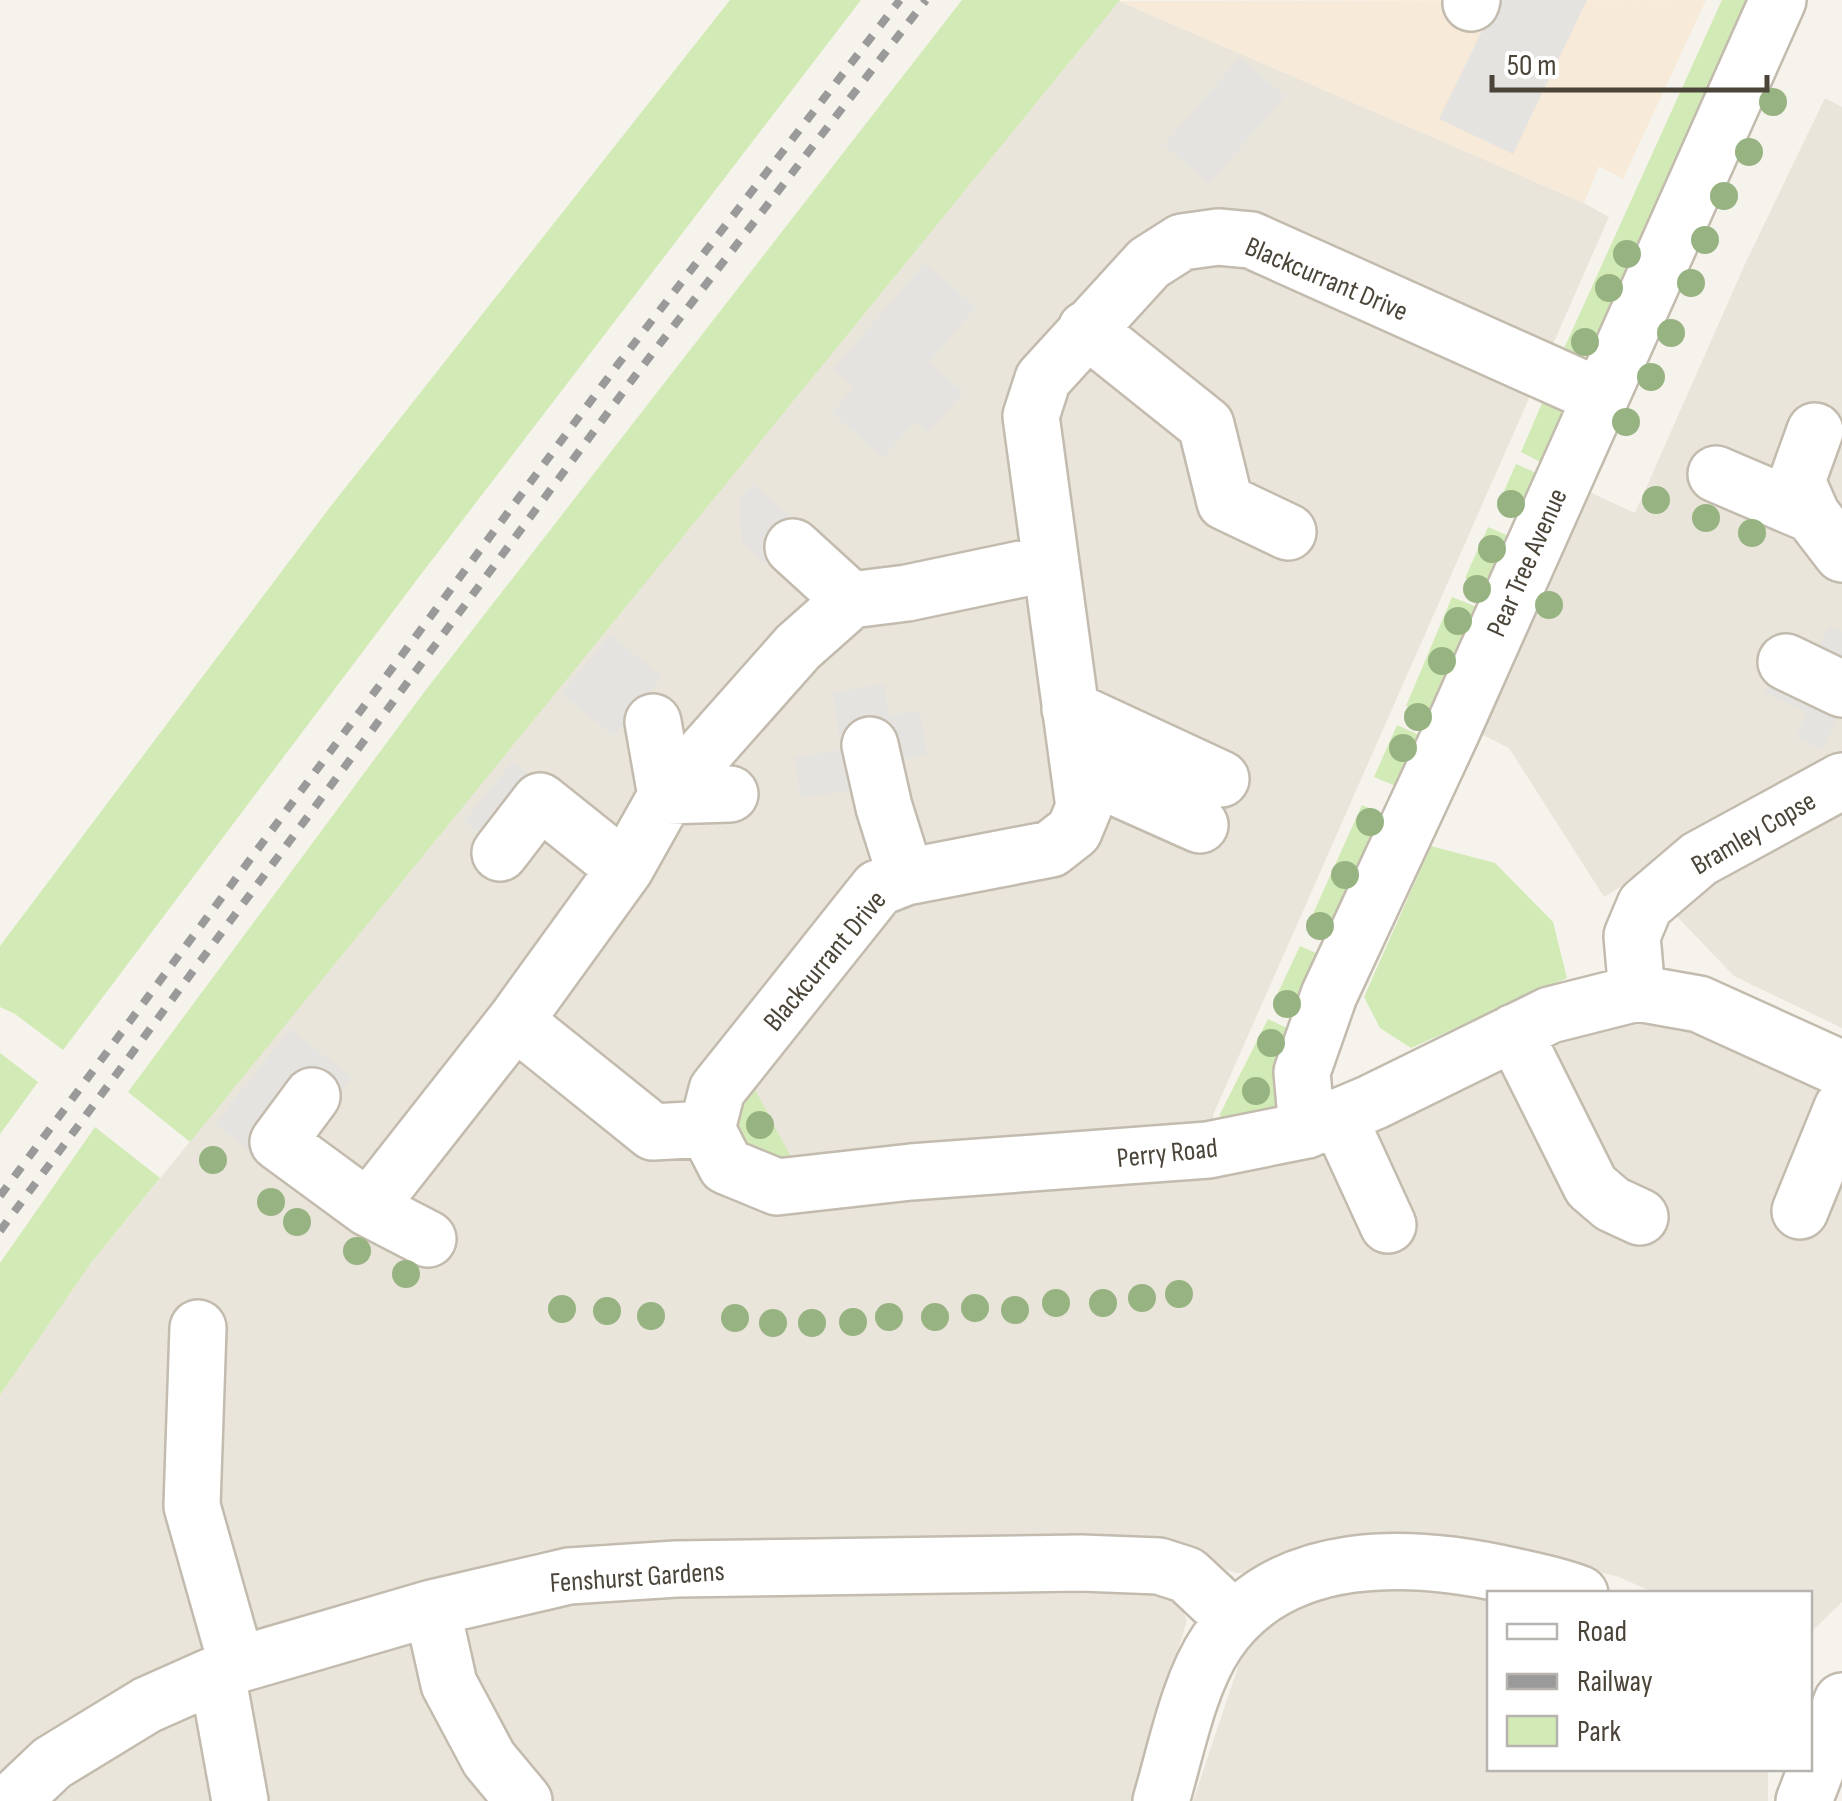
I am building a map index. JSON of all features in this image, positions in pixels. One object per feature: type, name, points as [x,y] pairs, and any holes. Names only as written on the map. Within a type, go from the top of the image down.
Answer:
[{"type":"street","name":"Pear Tree Avenue","points":[[1388,1225],[1322,1123],[1302,1072],[1329,995],[1451,733],[1778,0]]},
{"type":"street","name":"Blackcurrant Drive","points":[[707,1129],[717,1090],[878,888],[906,876],[1051,849],[1074,831],[1081,819],[1084,807],[1031,416],[1043,379],[1150,262],[1182,242],[1218,237],[1251,240],[1599,396]]},
{"type":"street","points":[[1086,329],[1206,425],[1225,502],[1288,532]]},
{"type":"street","points":[[1815,431],[1797,481],[1827,534]]},
{"type":"street","points":[[1716,474],[1827,534]]},
{"type":"street","points":[[793,547],[851,600]]},
{"type":"street","points":[[348,1193],[516,1021],[625,869],[666,796],[717,773],[798,647],[851,600],[1050,563]]},
{"type":"street","points":[[1786,662],[1842,689]]},
{"type":"street","points":[[1070,709],[1210,802],[1079,771]]},
{"type":"street","points":[[653,722],[666,796]]},
{"type":"street","points":[[870,744],[884,807],[906,876]]},
{"type":"street","name":"Bramley Copse","points":[[1636,993],[1632,936],[1645,904],[1699,859],[1842,781]]},
{"type":"street","points":[[500,852],[540,801],[625,869]]},
{"type":"street","name":"Perry Road","points":[[707,1129],[726,1166],[777,1187],[910,1172],[1208,1150],[1322,1123],[1550,1015],[1636,993],[1700,1004],[1842,1068]]},
{"type":"street","points":[[516,1021],[653,1132],[707,1129]]},
{"type":"street","points":[[1514,1032],[1591,1186],[1612,1204],[1640,1217]]},
{"type":"street","points":[[312,1096],[278,1142],[348,1193],[428,1239]]},
{"type":"street","points":[[1800,1211],[1842,1108]]},
{"type":"street","points":[[213,1359],[192,1506],[227,1669],[240,1801]]},
{"type":"street","name":"Fenshurst Gardens","points":[[12,1801],[52,1763],[147,1705],[227,1669],[432,1608],[569,1576],[676,1570],[1082,1562],[1159,1566],[1187,1574],[1234,1619]]},
{"type":"street","points":[[1161,1801],[1202,1666],[1234,1619],[1259,1597],[1288,1582],[1327,1568],[1370,1562],[1467,1566],[1568,1591]]},
{"type":"street","points":[[432,1608],[448,1684],[489,1759],[524,1801]]},
{"type":"street","points":[[1804,1801],[1833,1701]]},
{"type":"shaded area","points":[[1497,0],[1587,0],[1513,154],[1439,119]]},
{"type":"shaded area","points":[[1706,0],[1623,179],[1599,166],[1584,203],[1119,1]]},
{"type":"shaded area","points":[[1119,1],[1609,217],[1213,1115],[1216,1167],[1629,1015],[1693,1025],[1842,1091],[1842,1602],[1812,1631],[1812,1591],[1650,1591],[1619,1577],[1493,1544],[1367,1534],[1310,1545],[1249,1573],[1225,1569],[1203,1549],[1175,1540],[1131,1537],[605,1543],[540,1551],[286,1626],[0,1776],[0,1395],[91,1263]]},
{"type":"shaded area","points":[[1240,57],[1285,96],[1209,184],[1164,145]]},
{"type":"shaded area","points":[[1825,98],[1842,107],[1842,1028],[1734,976],[1638,876],[1604,897],[1509,748],[1475,731],[1583,489],[1635,513],[1745,264]]},
{"type":"shaded area","points":[[925,263],[976,307],[929,362],[964,392],[928,433],[915,422],[883,458],[832,413],[854,387],[833,369]]},
{"type":"shaded area","points":[[753,484],[799,524],[765,564],[742,542],[739,500]]},
{"type":"shaded area","points":[[1829,626],[1842,632],[1842,708],[1822,750],[1796,737],[1807,712],[1764,692],[1787,644],[1815,657]]},
{"type":"shaded area","points":[[610,634],[662,677],[614,736],[561,694]]},
{"type":"shaded area","points":[[884,684],[889,715],[920,711],[927,755],[893,761],[896,784],[800,798],[795,757],[841,750],[833,692]]},
{"type":"shaded area","points":[[513,761],[565,803],[517,863],[464,821]]},
{"type":"shaded area","points":[[290,1029],[352,1077],[277,1173],[215,1124]]},
{"type":"shaded area","points":[[1355,1585],[1487,1594],[1487,1771],[1768,1771],[1768,1801],[1193,1801],[1242,1655],[1268,1623],[1307,1598]]},
{"type":"shaded area","points":[[622,1592],[1149,1594],[1166,1597],[1181,1607],[1187,1620],[1133,1801],[49,1801],[83,1774],[192,1711],[565,1601]]},
{"type":"green space","points":[[730,0],[861,0],[63,1050],[0,1007],[0,946],[327,511]]},
{"type":"green space","points":[[962,0],[1120,0],[190,1142],[128,1092],[425,691]]},
{"type":"green space","points":[[1722,0],[1755,0],[1590,355],[1561,355]]},
{"type":"green space","points":[[1549,387],[1567,411],[1546,465],[1521,452]]},
{"type":"green space","points":[[1516,464],[1543,476],[1523,519],[1497,507]]},
{"type":"green space","points":[[1488,527],[1513,538],[1490,589],[1465,578]]},
{"type":"green space","points":[[1452,597],[1482,609],[1436,718],[1406,706]]},
{"type":"green space","points":[[1397,725],[1426,738],[1403,789],[1374,777]]},
{"type":"green space","points":[[1362,805],[1390,817],[1340,928],[1312,916]]},
{"type":"green space","points":[[1431,846],[1495,863],[1553,922],[1567,978],[1411,1048],[1380,1028],[1364,997]]},
{"type":"green space","points":[[1300,946],[1325,957],[1300,1008],[1276,997]]},
{"type":"green space","points":[[1268,1019],[1291,1030],[1276,1060],[1283,1094],[1280,1105],[1260,1121],[1221,1125],[1220,1114]]},
{"type":"green space","points":[[0,1053],[38,1082],[0,1134]]},
{"type":"green space","points":[[753,1086],[792,1159],[783,1164],[744,1146],[730,1116]]},
{"type":"green space","points":[[95,1127],[160,1178],[91,1263],[0,1395],[0,1263]]},
{"type":"railway","points":[[0,1196],[619,363],[900,0]]},
{"type":"railway","points":[[0,1231],[635,376],[926,0]]}]
